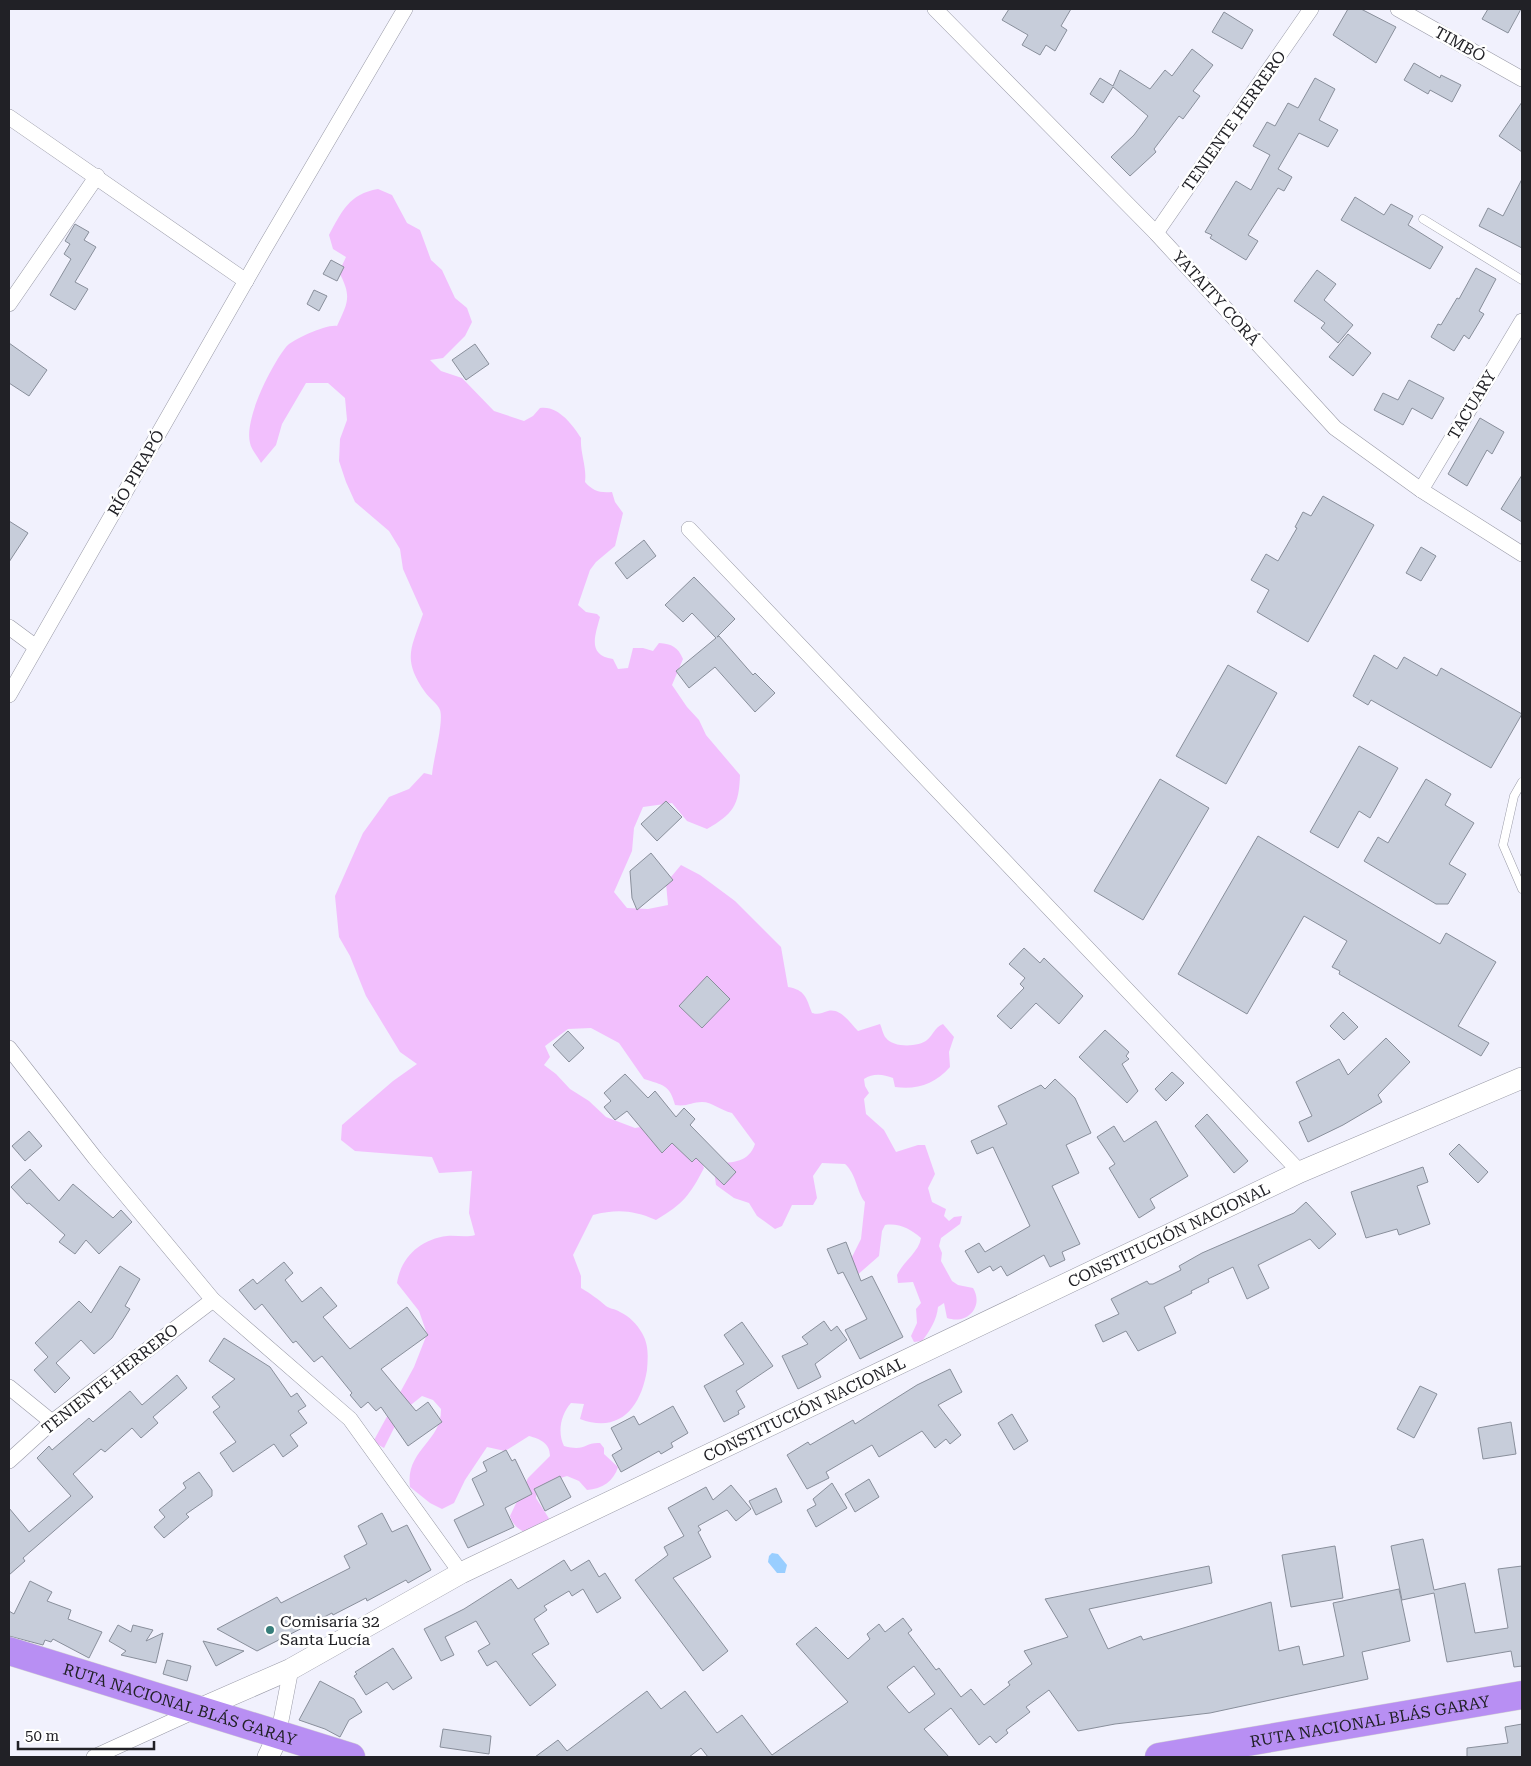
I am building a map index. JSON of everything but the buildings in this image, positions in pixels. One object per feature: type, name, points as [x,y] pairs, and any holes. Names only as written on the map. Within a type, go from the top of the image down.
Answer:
[{"type":"highway","name":"RUTA NACIONAL BLÁS GARAY","points":[[9,1651],[197,1710],[273,1747],[351,1757]]},
{"type":"highway","name":"RUTA NACIONAL BLÁS GARAY","points":[[1159,1757],[1522,1695]]},
{"type":"street","name":"RÍO PIRAPÓ","points":[[9,695],[263,251],[405,9]]},
{"type":"street","name":"YATAITY CORÁ","points":[[935,9],[1156,233],[1335,428],[1421,490],[1522,554]]},
{"type":"street","name":"TENIENTE HERRERO","points":[[1156,233],[1311,9]]},
{"type":"street","name":"TIMBÓ","points":[[1398,9],[1522,78]]},
{"type":"street","points":[[9,117],[246,281]]},
{"type":"street","points":[[9,304],[96,176]]},
{"type":"street","name":"TACUARY","points":[[1421,490],[1522,321]]},
{"type":"street","points":[[689,529],[1300,1172]]},
{"type":"street","points":[[9,627],[36,647]]},
{"type":"street","points":[[9,1048],[102,1166],[213,1300],[350,1419],[461,1573]]},
{"type":"street","name":"CONSTITUCIÓN NACIONAL","points":[[94,1757],[291,1669],[461,1573],[1300,1172],[1522,1078]]},
{"type":"street","name":"TENIENTE HERRERO","points":[[9,1461],[52,1422],[213,1300]]},
{"type":"street","points":[[9,1387],[52,1422]]},
{"type":"street","points":[[273,1747],[291,1669]]},
{"type":"lane","points":[[1423,220],[1522,280]]},
{"type":"lane","points":[[1522,782],[1514,796],[1503,845],[1522,889]]},
{"type":"shaded area","points":[[378,189],[392,195],[407,223],[420,230],[431,260],[442,270],[455,298],[467,308],[472,322],[465,336],[443,358],[430,360],[441,371],[462,378],[494,411],[524,421],[533,416],[540,408],[547,408],[559,413],[574,427],[581,438],[585,482],[597,491],[612,492],[615,502],[623,513],[615,546],[596,562],[590,570],[578,605],[586,612],[597,614],[600,617],[595,638],[596,649],[605,657],[613,659],[618,669],[628,668],[633,648],[653,651],[659,643],[671,645],[677,649],[683,659],[672,685],[687,707],[699,720],[706,735],[740,775],[738,794],[733,808],[723,819],[707,829],[687,821],[672,803],[643,807],[634,828],[632,851],[614,892],[627,908],[648,909],[668,905],[666,883],[681,865],[700,875],[735,901],[781,947],[788,987],[798,990],[804,995],[812,1013],[837,1012],[845,1017],[858,1031],[880,1024],[886,1038],[894,1044],[912,1045],[923,1042],[943,1024],[954,1037],[949,1052],[950,1067],[932,1082],[911,1088],[903,1088],[895,1087],[893,1078],[886,1076],[874,1075],[864,1079],[869,1093],[864,1099],[866,1114],[884,1130],[896,1152],[918,1145],[925,1145],[935,1174],[928,1188],[932,1202],[946,1209],[944,1216],[949,1221],[954,1217],[962,1216],[960,1224],[941,1238],[939,1246],[942,1253],[941,1261],[952,1281],[958,1285],[973,1288],[977,1301],[975,1307],[972,1312],[961,1319],[947,1318],[944,1303],[938,1307],[933,1325],[922,1341],[914,1342],[911,1336],[917,1323],[916,1309],[921,1303],[913,1282],[898,1283],[897,1275],[917,1248],[921,1238],[904,1227],[885,1225],[882,1231],[879,1256],[855,1277],[846,1269],[861,1239],[865,1202],[852,1173],[845,1164],[822,1163],[813,1176],[817,1198],[813,1205],[792,1205],[782,1226],[775,1229],[757,1216],[749,1203],[734,1198],[716,1185],[714,1170],[716,1163],[734,1162],[745,1158],[749,1155],[755,1144],[732,1113],[706,1102],[675,1105],[671,1093],[665,1087],[644,1079],[619,1043],[591,1028],[568,1029],[545,1046],[550,1057],[544,1065],[556,1074],[570,1089],[589,1101],[606,1117],[635,1128],[657,1124],[696,1147],[704,1168],[685,1198],[673,1209],[656,1220],[640,1214],[625,1212],[593,1215],[573,1255],[581,1276],[581,1288],[608,1307],[627,1316],[640,1330],[647,1347],[647,1370],[640,1395],[634,1406],[617,1420],[606,1423],[594,1423],[580,1419],[584,1404],[571,1403],[568,1407],[561,1423],[561,1435],[564,1446],[577,1448],[600,1443],[604,1448],[604,1454],[618,1467],[614,1476],[598,1488],[587,1490],[579,1481],[567,1476],[554,1480],[537,1491],[536,1498],[550,1520],[532,1536],[516,1526],[510,1516],[528,1478],[550,1456],[548,1448],[540,1440],[529,1436],[505,1451],[487,1447],[465,1480],[454,1503],[442,1509],[430,1503],[410,1487],[410,1474],[413,1464],[436,1430],[440,1420],[441,1409],[433,1400],[422,1396],[402,1412],[384,1448],[373,1442],[414,1367],[427,1334],[419,1311],[397,1283],[399,1274],[408,1257],[421,1245],[447,1236],[475,1235],[469,1213],[472,1171],[439,1173],[432,1157],[355,1151],[341,1140],[342,1125],[393,1081],[417,1064],[400,1052],[366,996],[350,956],[339,937],[335,896],[363,833],[389,797],[409,789],[424,773],[432,775],[441,716],[439,708],[427,694],[413,671],[411,662],[412,645],[423,614],[403,569],[400,549],[389,531],[355,502],[339,461],[340,439],[347,420],[345,398],[328,383],[306,383],[282,424],[276,445],[261,463],[250,443],[251,421],[260,393],[266,379],[286,347],[310,333],[326,327],[337,326],[347,299],[346,288],[339,272],[346,257],[333,249],[329,235],[343,211],[353,199],[368,191]]},
{"type":"water","points":[[772,1553],[778,1554],[787,1565],[785,1573],[777,1573],[768,1562],[769,1556]]},
{"type":"place","name":"Comisaría 32 Santa Lucía","points":[[270,1630]]}]
